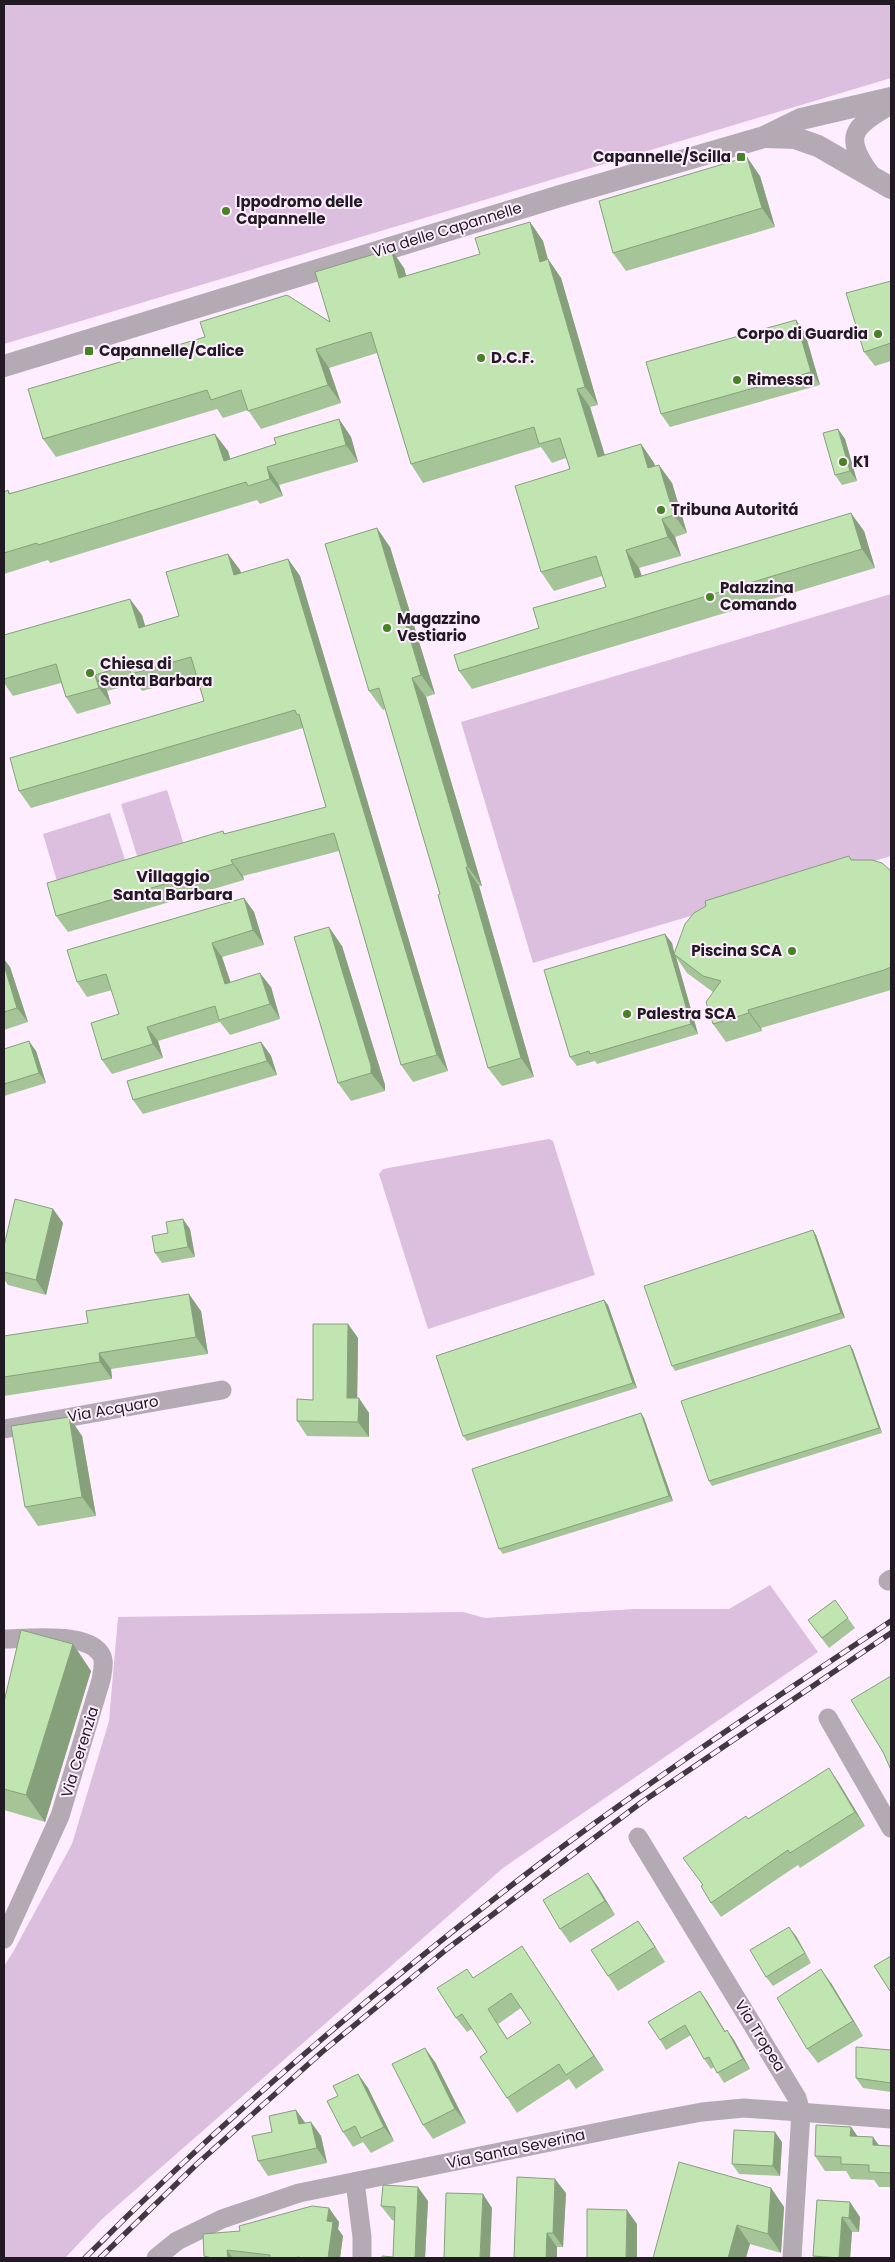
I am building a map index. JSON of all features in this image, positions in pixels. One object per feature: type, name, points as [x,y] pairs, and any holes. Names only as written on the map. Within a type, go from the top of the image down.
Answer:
[{"type":"street","name":"Via delle Capannelle","points":[[4,366],[560,196],[764,137],[801,119],[891,98]]},
{"type":"street","points":[[872,176],[857,153],[854,138],[862,123],[891,105]]},
{"type":"street","points":[[764,137],[795,138],[812,143],[833,153],[891,188]]},
{"type":"street","name":"Via Acquaro","points":[[4,1429],[222,1390]]},
{"type":"street","name":"Via Cerenzia","points":[[4,1639],[65,1638],[80,1640],[98,1650],[103,1660],[103,1666],[102,1680],[60,1816],[4,1939]]},
{"type":"street","points":[[828,1718],[891,1828]]},
{"type":"street","name":"Via Tropea","points":[[638,1837],[791,2087],[802,2112],[792,2258]]},
{"type":"street","name":"Via Santa Severina","points":[[156,2258],[177,2241],[237,2212],[299,2193],[702,2112],[744,2108],[891,2119]]},
{"type":"street","points":[[355,2182],[362,2237],[362,2258]]},
{"type":"shaded area","name":"Ippodromo delle Capannelle","points":[[4,4],[891,4],[891,78],[4,344]]},
{"type":"shaded area","points":[[891,594],[891,856],[533,963],[461,722]]},
{"type":"shaded area","points":[[167,790],[184,845],[138,859],[121,804]]},
{"type":"shaded area","points":[[110,813],[125,860],[57,881],[43,834]]},
{"type":"shaded area","points":[[549,1139],[553,1141],[595,1275],[428,1329],[379,1174],[383,1169]]},
{"type":"shaded area","points":[[770,1585],[818,1652],[503,1868],[102,2219],[65,2258],[4,2258],[4,1966],[72,1844],[109,1721],[118,1617],[463,1612],[485,1618],[635,1609],[729,1609]]},
{"type":"building","points":[[747,157],[762,208],[613,253],[599,201]]},
{"type":"building","points":[[530,222],[540,262],[548,259],[585,387],[577,389],[598,457],[641,444],[648,468],[659,465],[674,515],[662,519],[668,537],[626,550],[635,578],[851,513],[862,549],[459,671],[454,655],[539,628],[533,608],[606,587],[596,556],[541,572],[515,486],[570,469],[560,438],[539,444],[534,427],[411,464],[371,332],[316,349],[328,385],[248,411],[241,390],[211,400],[207,390],[43,439],[28,389],[205,337],[200,322],[287,295],[330,322],[315,272],[391,249],[399,278],[480,254],[475,238]]},
{"type":"building","points":[[891,281],[891,343],[864,352],[846,293]]},
{"type":"building","name":"Rimessa","points":[[796,320],[811,372],[661,414],[646,362]]},
{"type":"building","points":[[339,419],[346,445],[267,467],[270,479],[248,486],[246,482],[38,545],[37,543],[4,553],[4,492],[8,490],[9,494],[215,434],[224,461],[276,444],[274,438]]},
{"type":"building","points":[[838,429],[850,471],[835,475],[823,433]]},
{"type":"building","points":[[377,528],[421,675],[412,678],[468,867],[466,867],[521,1058],[488,1068],[438,895],[440,894],[379,688],[369,691],[325,544]]},
{"type":"building","points":[[228,554],[234,575],[288,559],[437,1055],[401,1065],[334,833],[231,860],[233,864],[56,916],[47,883],[223,831],[224,834],[326,807],[299,714],[297,715],[295,710],[19,791],[10,758],[204,701],[191,657],[131,674],[128,665],[95,675],[99,688],[66,697],[56,664],[4,679],[4,635],[130,599],[139,628],[179,616],[166,572]]},
{"type":"building","name":"Piscina SCA","points":[[849,856],[851,860],[872,860],[882,863],[891,871],[891,967],[748,1010],[749,1013],[713,1024],[706,1002],[721,981],[703,976],[674,954],[685,924],[694,913],[706,906],[705,901]]},
{"type":"building","points":[[244,898],[253,930],[212,943],[225,984],[260,973],[270,1004],[219,1020],[215,1006],[147,1027],[153,1044],[102,1060],[91,1023],[119,1014],[106,974],[77,982],[67,950]]},
{"type":"building","points":[[329,927],[371,1066],[371,1073],[338,1083],[294,937]]},
{"type":"building","name":"Palestra SCA","points":[[665,934],[691,1024],[590,1054],[589,1051],[570,1057],[544,970]]},
{"type":"building","points":[[4,965],[17,1008],[4,1012]]},
{"type":"building","points":[[29,1041],[39,1073],[4,1084],[4,1049]]},
{"type":"building","points":[[261,1042],[267,1061],[133,1100],[127,1081]]},
{"type":"building","points":[[15,1199],[53,1209],[36,1280],[4,1272],[4,1246]]},
{"type":"building","points":[[183,1219],[188,1247],[155,1253],[152,1236],[168,1233],[166,1222]]},
{"type":"building","points":[[813,1230],[841,1313],[672,1366],[644,1286]]},
{"type":"building","points":[[189,1294],[196,1337],[99,1353],[100,1362],[4,1377],[4,1336],[88,1323],[86,1311]]},
{"type":"building","points":[[604,1300],[633,1383],[463,1436],[436,1356]]},
{"type":"building","points":[[313,1324],[348,1324],[347,1398],[359,1398],[358,1422],[297,1421],[297,1399],[313,1400]]},
{"type":"building","points":[[850,1345],[879,1428],[709,1481],[681,1401]]},
{"type":"building","points":[[641,1413],[669,1496],[499,1549],[472,1469]]},
{"type":"building","points":[[69,1417],[82,1497],[25,1507],[11,1426]]},
{"type":"building","points":[[835,1600],[848,1618],[822,1638],[808,1620]]},
{"type":"building","points":[[21,1630],[73,1644],[26,1795],[4,1789],[4,1702]]},
{"type":"building","points":[[891,1676],[891,1770],[883,1752],[851,1700]]},
{"type":"building","points":[[829,1768],[855,1812],[790,1853],[788,1850],[711,1903],[701,1886],[703,1885],[683,1858],[746,1816],[748,1819]]},
{"type":"building","points":[[588,1873],[605,1901],[560,1929],[543,1900]]},
{"type":"building","points":[[638,1921],[655,1947],[608,1976],[591,1950]]},
{"type":"building","points":[[789,1927],[805,1953],[766,1977],[750,1950]]},
{"type":"building","points":[[522,1946],[594,2056],[566,2075],[559,2064],[507,2098],[480,2057],[487,2052],[462,2014],[456,2018],[437,1988],[467,1969],[473,1978]],"holes":[[[511,1993],[531,2023],[507,2039],[488,2009]]]},
{"type":"building","points":[[891,1956],[891,1991],[890,1991],[874,1966]]},
{"type":"building","points":[[821,1969],[853,2021],[807,2049],[777,1998]]},
{"type":"building","points":[[700,1991],[725,2032],[727,2030],[743,2059],[717,2073],[709,2057],[704,2059],[685,2025],[660,2040],[648,2022]]},
{"type":"building","points":[[856,2047],[891,2050],[891,2083],[856,2078]]},
{"type":"building","points":[[425,2048],[455,2109],[423,2125],[392,2064]]},
{"type":"building","points":[[358,2074],[384,2127],[361,2138],[355,2126],[343,2132],[327,2101],[338,2096],[333,2086]]},
{"type":"building","points":[[296,2110],[299,2124],[311,2122],[317,2148],[258,2161],[252,2136],[272,2132],[269,2116]]},
{"type":"building","points":[[816,2125],[851,2127],[850,2136],[873,2137],[873,2145],[891,2146],[891,2173],[869,2172],[869,2165],[841,2164],[841,2157],[815,2156]]},
{"type":"building","points":[[734,2130],[775,2132],[773,2166],[732,2164]]},
{"type":"building","points":[[679,2162],[771,2188],[768,2234],[737,2225],[728,2258],[653,2258]]},
{"type":"building","points":[[517,2177],[555,2179],[553,2233],[547,2233],[546,2258],[514,2258]]},
{"type":"building","points":[[383,2185],[418,2187],[415,2258],[382,2258],[382,2256],[393,2257],[395,2207],[381,2206]]},
{"type":"building","points":[[446,2193],[483,2194],[480,2258],[444,2258]]},
{"type":"building","points":[[817,2200],[850,2202],[849,2218],[842,2217],[839,2258],[813,2256]]},
{"type":"building","points":[[312,2206],[329,2208],[327,2221],[333,2222],[328,2258],[270,2258],[270,2255],[227,2250],[228,2258],[204,2256],[203,2234],[240,2231],[239,2226]]},
{"type":"building","points":[[587,2209],[627,2210],[626,2258],[587,2258]]},
{"type":"railway","points":[[85,2258],[138,2205],[248,2103],[420,1957],[581,1833],[757,1710],[891,1621]]},
{"type":"railway","points":[[100,2258],[197,2164],[322,2052],[447,1949],[642,1802],[891,1633]]},
{"type":"place","name":"Capannelle/Scilla","points":[[741,157]]},
{"type":"place","name":"Ippodromo delle Capannelle","points":[[226,211]]},
{"type":"place","name":"Corpo di Guardia","points":[[878,334]]},
{"type":"place","name":"Capannelle/Calice","points":[[89,351]]},
{"type":"place","name":"D.C.F.","points":[[481,358]]},
{"type":"place","name":"Rimessa","points":[[737,380]]},
{"type":"place","name":"K1","points":[[843,462]]},
{"type":"place","name":"Tribuna Autoritá","points":[[661,510]]},
{"type":"place","name":"Palazzina Comando","points":[[710,597]]},
{"type":"place","name":"Magazzino Vestiario","points":[[387,628]]},
{"type":"place","name":"Chiesa di Santa Barbara","points":[[90,673]]},
{"type":"place","name":"Piscina SCA","points":[[792,951]]},
{"type":"place","name":"Palestra SCA","points":[[627,1014]]},
{"type":"district","name":"Villaggio Santa Barbara","points":[[173,885]]}]
